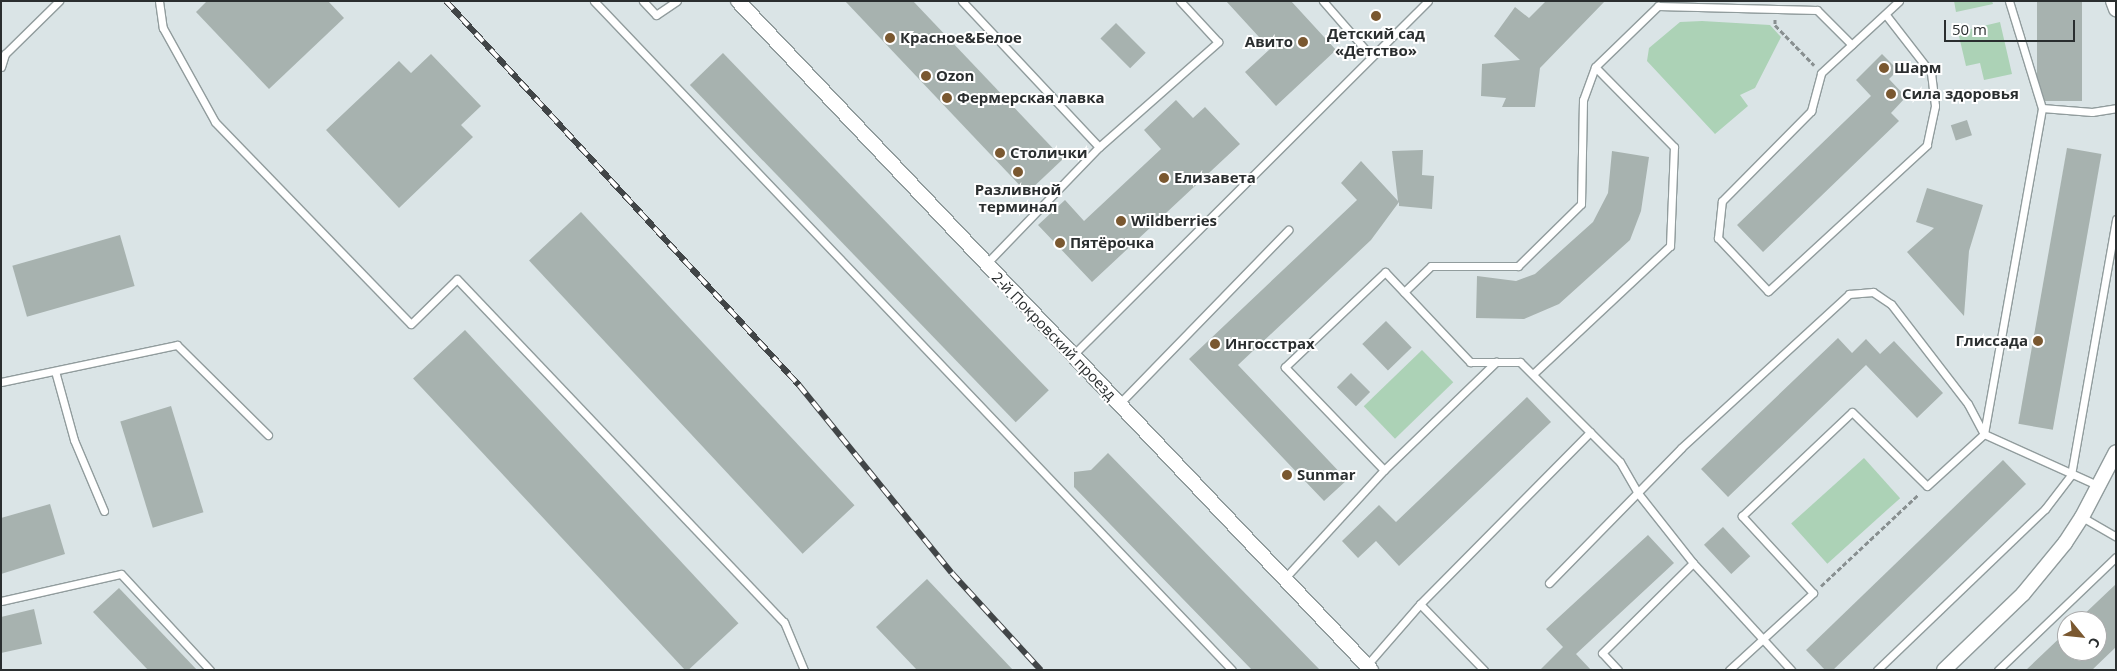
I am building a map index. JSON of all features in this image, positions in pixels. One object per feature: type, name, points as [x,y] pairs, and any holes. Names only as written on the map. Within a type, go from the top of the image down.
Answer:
[{"type":"street","name":"2-й Покровский проезд","points":[[738,1],[1369,668]]},
{"type":"street","points":[[2113,1],[2116,9]]},
{"type":"street","points":[[1944,670],[2023,594],[2082,517],[2116,452]]},
{"type":"lane","points":[[1,67],[5,54],[59,1]]},
{"type":"lane","points":[[159,1],[163,28],[215,122],[228,136],[411,324],[457,279],[784,622],[804,670]]},
{"type":"lane","points":[[594,1],[1232,670]]},
{"type":"lane","points":[[643,1],[656,15],[677,1]]},
{"type":"lane","points":[[962,1],[1099,147]]},
{"type":"lane","points":[[986,264],[1099,147],[1218,42],[1180,1]]},
{"type":"lane","points":[[1323,1],[1371,56]]},
{"type":"lane","points":[[1073,355],[1428,1]]},
{"type":"lane","points":[[1886,15],[1931,73],[1935,106],[1927,144],[1768,291],[1718,238],[1722,201],[1811,112],[1821,73],[1899,1]]},
{"type":"lane","points":[[1729,670],[1813,593],[1742,516],[1852,412],[1927,486],[1984,434],[2042,108],[2009,1]]},
{"type":"lane","points":[[1404,292],[1431,266],[1518,266],[1581,204],[1583,100],[1595,67],[1658,6],[1817,10],[1852,45]]},
{"type":"lane","points":[[1533,374],[1670,246],[1674,147],[1595,67]]},
{"type":"lane","points":[[2042,108],[2092,112],[2116,108]]},
{"type":"lane","points":[[1877,670],[2045,508],[2071,475],[2116,219]]},
{"type":"lane","points":[[1120,404],[1288,230]]},
{"type":"lane","points":[[1384,470],[1285,366],[1385,272],[1470,362],[1520,362],[1533,374],[1620,462],[1637,492],[1693,563],[1791,670]]},
{"type":"lane","points":[[1549,583],[1680,448],[1849,294],[1873,292],[1891,304],[1968,404],[1984,434],[2071,475],[2099,486]]},
{"type":"lane","points":[[1,382],[177,346],[268,435]]},
{"type":"lane","points":[[1284,578],[1384,470],[1496,362]]},
{"type":"lane","points":[[55,371],[74,440],[104,511]]},
{"type":"lane","points":[[1369,668],[1420,604],[1590,432]]},
{"type":"lane","points":[[2082,517],[2116,537]]},
{"type":"lane","points":[[1998,670],[2116,557]]},
{"type":"lane","points":[[1618,670],[1602,653],[1693,563]]},
{"type":"lane","points":[[1,601],[121,574],[210,670]]},
{"type":"lane","points":[[1420,604],[1484,670]]},
{"type":"path","points":[[1773,9],[1775,25],[1821,73]]},
{"type":"path","points":[[1813,593],[1927,486]]},
{"type":"green space","points":[[1954,1],[1992,1],[1993,4],[1956,12]]},
{"type":"green space","points":[[1702,21],[1770,25],[1781,37],[1755,88],[1740,95],[1748,106],[1715,134],[1647,61],[1649,48],[1680,22]]},
{"type":"green space","points":[[2000,22],[2012,74],[1984,80],[1980,63],[1966,66],[1958,32]]},
{"type":"green space","points":[[1422,350],[1453,382],[1395,439],[1364,406]]},
{"type":"green space","points":[[1864,458],[1900,498],[1827,564],[1791,524]]},
{"type":"building","points":[[207,1],[328,1],[344,18],[269,89],[196,12]]},
{"type":"building","points":[[845,1],[913,1],[1063,159],[1027,193]]},
{"type":"building","points":[[1226,1],[1291,1],[1336,50],[1276,106],[1245,72],[1270,49]]},
{"type":"building","points":[[1546,1],[1605,1],[1540,68],[1535,107],[1502,107],[1506,98],[1481,96],[1482,64],[1520,60],[1494,36],[1515,7],[1529,18]]},
{"type":"building","points":[[2037,1],[2082,1],[2082,101],[2037,101]]},
{"type":"building","points":[[1116,23],[1146,53],[1130,68],[1100,39]]},
{"type":"building","points":[[723,53],[1049,390],[1016,422],[690,85]]},
{"type":"building","points":[[431,54],[481,106],[461,125],[473,137],[399,208],[326,130],[399,61],[411,73]]},
{"type":"building","points":[[1882,54],[1898,70],[1889,79],[1906,97],[1891,113],[1899,121],[1763,252],[1737,225],[1871,96],[1856,80]]},
{"type":"building","points":[[1176,100],[1193,118],[1205,107],[1240,144],[1092,282],[1038,225],[1065,200],[1084,221],[1161,149],[1144,130]]},
{"type":"building","points":[[1967,120],[1972,135],[1956,140],[1951,125]]},
{"type":"building","points":[[2067,148],[2101,154],[2053,430],[2018,424]]},
{"type":"building","points":[[1423,150],[1422,175],[1434,176],[1432,209],[1399,206],[1399,202],[1371,240],[1238,365],[1347,480],[1324,501],[1189,359],[1357,200],[1341,183],[1361,161],[1398,201],[1392,151]]},
{"type":"building","points":[[1612,151],[1649,157],[1641,211],[1630,240],[1559,304],[1524,319],[1476,318],[1477,276],[1516,281],[1535,274],[1593,222],[1608,193]]},
{"type":"building","points":[[1927,188],[1983,205],[1969,251],[1964,316],[1907,252],[1934,228],[1916,222]]},
{"type":"building","points":[[581,212],[854,505],[803,554],[529,260]]},
{"type":"building","points":[[120,235],[135,286],[27,317],[12,266]]},
{"type":"building","points":[[1386,321],[1412,348],[1388,371],[1362,344]]},
{"type":"building","points":[[465,330],[738,623],[688,670],[685,670],[413,378]]},
{"type":"building","points":[[1838,338],[1852,353],[1866,339],[1880,354],[1894,341],[1943,393],[1917,418],[1866,365],[1728,497],[1701,469]]},
{"type":"building","points":[[1351,373],[1370,392],[1356,406],[1337,387]]},
{"type":"building","points":[[1527,397],[1551,422],[1399,566],[1376,541],[1358,558],[1342,541],[1379,505],[1396,522]]},
{"type":"building","points":[[171,406],[203,512],[153,528],[120,421]]},
{"type":"building","points":[[1108,453],[1320,670],[1252,670],[1074,487],[1074,472],[1091,470]]},
{"type":"building","points":[[2003,460],[2026,484],[1833,670],[1825,670],[1806,650]]},
{"type":"building","points":[[50,504],[65,554],[1,574],[1,518]]},
{"type":"building","points":[[1723,527],[1750,556],[1731,574],[1704,545]]},
{"type":"building","points":[[1648,535],[1674,563],[1576,654],[1591,670],[1540,670],[1563,647],[1546,629]]},
{"type":"building","points":[[927,579],[1013,670],[917,670],[876,627]]},
{"type":"building","points":[[2116,584],[2116,647],[2107,656],[2107,611],[2088,611]]},
{"type":"building","points":[[119,588],[197,670],[148,670],[93,612]]},
{"type":"building","points":[[34,609],[42,644],[1,653],[1,617]]},
{"type":"building","points":[[2057,641],[2057,661],[2101,661],[2092,670],[2026,670]]},
{"type":"railway","points":[[446,1],[799,385],[952,573],[1041,670]]},
{"type":"place","name":"Детский сад «Детство»","points":[[1376,16]]},
{"type":"place","name":"Красное&Белое","points":[[890,38]]},
{"type":"place","name":"Авито","points":[[1303,42]]},
{"type":"place","name":"Шарм","points":[[1884,68]]},
{"type":"place","name":"Ozon","points":[[926,76]]},
{"type":"place","name":"Сила здоровья","points":[[1891,94]]},
{"type":"place","name":"Фермерская лавка","points":[[947,98]]},
{"type":"place","name":"Столички","points":[[1000,153]]},
{"type":"place","name":"Разливной терминал","points":[[1018,172]]},
{"type":"place","name":"Елизавета","points":[[1164,178]]},
{"type":"place","name":"Wildberries","points":[[1121,221]]},
{"type":"place","name":"Пятёрочка","points":[[1060,243]]},
{"type":"place","name":"Глиссада","points":[[2038,341]]},
{"type":"place","name":"Ингосстрах","points":[[1215,344]]},
{"type":"place","name":"Sunmar","points":[[1287,475]]}]
